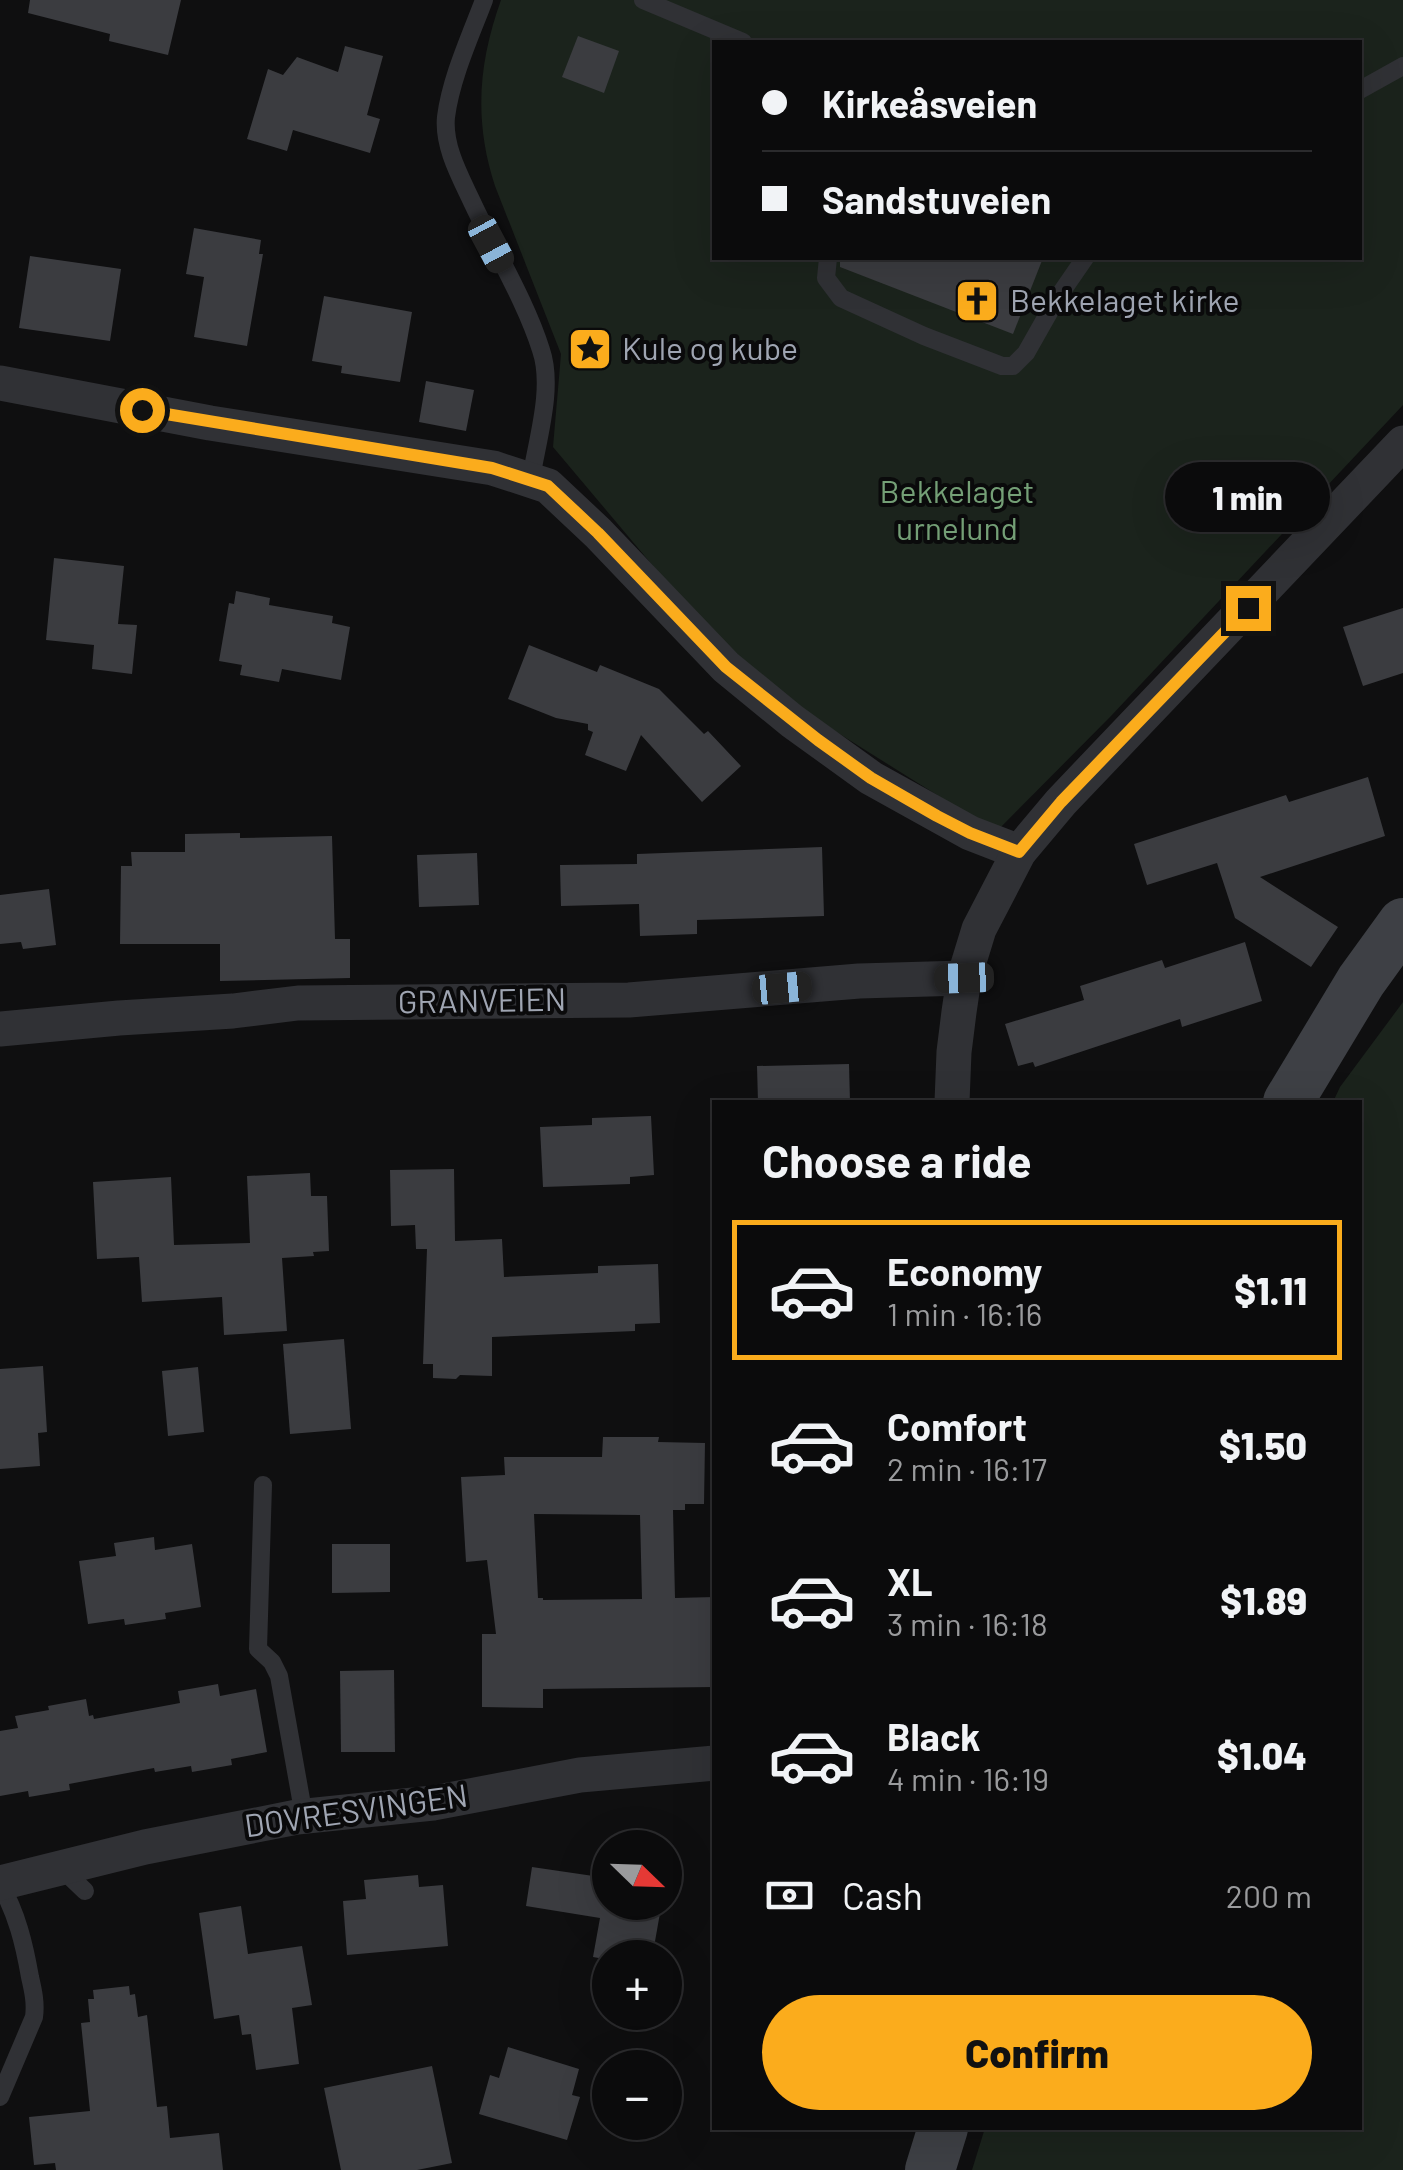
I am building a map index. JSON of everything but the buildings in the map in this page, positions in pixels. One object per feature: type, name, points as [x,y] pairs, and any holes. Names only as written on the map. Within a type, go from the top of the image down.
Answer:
[{"type":"street","points":[[0,382],[210,423],[492,468],[548,486],[726,667],[792,721],[887,788],[970,833],[1019,852]]},
{"type":"street","points":[[952,1100],[964,978],[979,929],[1019,852],[1061,802],[1389,476],[1403,444]]},
{"type":"street","points":[[1289,1100],[1361,981],[1403,924]]},
{"type":"street","name":"GRANVEIEN","points":[[0,1028],[233,1012],[298,1003],[629,1000],[964,978]]},
{"type":"street","name":"DOVRESVINGEN","points":[[0,1883],[73,1879],[145,1846],[304,1816],[434,1802],[580,1775],[712,1763]]},
{"type":"street","points":[[930,2170],[942,2130]]},
{"type":"lane","points":[[484,0],[454,84],[446,118],[447,137],[459,176],[542,352],[547,382],[531,479]]},
{"type":"lane","points":[[643,0],[738,40]]},
{"type":"lane","points":[[1362,89],[1403,66]]},
{"type":"lane","points":[[828,260],[826,278],[842,298],[1002,366],[1013,366],[1026,352],[1084,260]]},
{"type":"lane","points":[[263,1485],[258,1648],[279,1676],[304,1816]]},
{"type":"lane","points":[[0,1883],[22,1934],[35,2004],[34,2017],[0,2097]]},
{"type":"green space","name":"Bekkelaget urnelund","points":[[501,0],[1403,0],[1403,405],[1111,716],[996,832],[744,674],[553,447],[561,354],[488,162],[482,116],[487,47]]},
{"type":"green space","points":[[1403,1002],[1403,2170],[972,2170],[984,2130],[1362,2130],[1362,1100],[1334,1100]]},
{"type":"place","name":"Bekkelaget kirke","points":[[977,301]]},
{"type":"place","name":"Kule og kube","points":[[590,349]]},
{"type":"route","points":[[142,410],[492,468],[548,486],[726,667],[792,721],[871,778],[970,833],[1019,852],[1061,802],[1248,608]]}]
